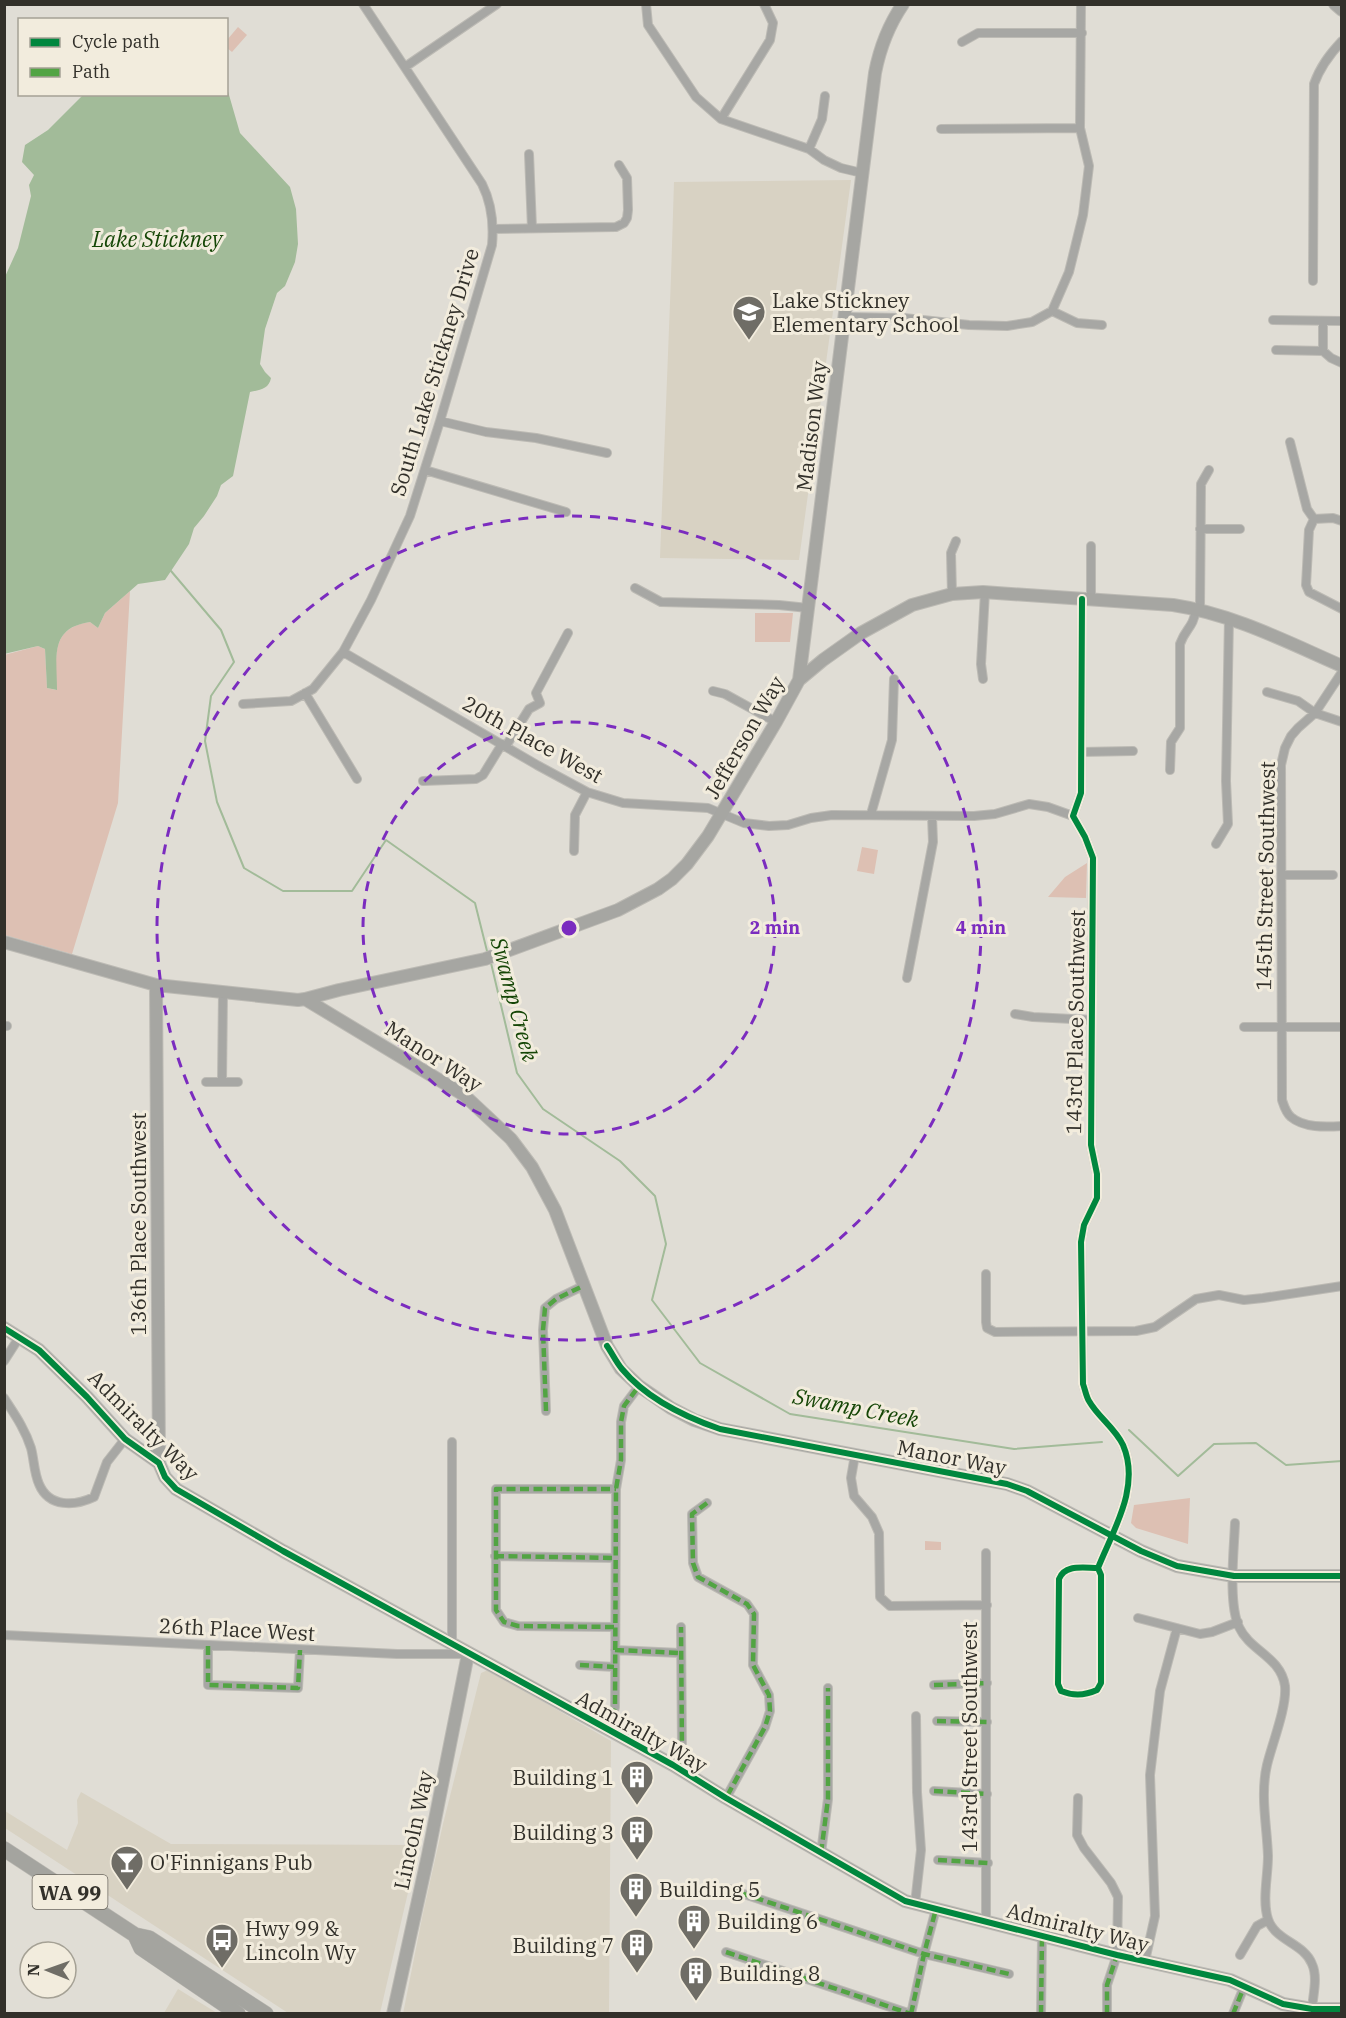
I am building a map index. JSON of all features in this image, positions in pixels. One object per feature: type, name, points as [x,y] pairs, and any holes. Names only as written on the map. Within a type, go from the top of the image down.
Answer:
[{"type":"highway","name":"WA 99","points":[[4,1849],[135,1935],[149,1938],[242,2007],[266,2013]]},
{"type":"highway","name":"WA 99","points":[[135,1935],[141,1948],[201,1990],[219,1989],[242,2007]]},
{"type":"street","name":"South Lake Stickney Drive","points":[[243,704],[291,701],[313,689],[343,652],[371,600],[410,516],[492,245],[491,207],[482,184],[363,4]]},
{"type":"street","points":[[405,67],[497,4]]},
{"type":"street","points":[[646,4],[648,25],[696,97],[721,119],[809,148],[824,160],[841,168],[862,173]]},
{"type":"street","points":[[721,119],[770,40],[773,23],[764,4]]},
{"type":"street","name":"Madison Way","points":[[800,680],[878,56],[889,26],[903,4]]},
{"type":"street","points":[[1335,4],[1341,10]]},
{"type":"street","points":[[845,317],[904,318],[969,325],[1007,326],[1032,322],[1052,310],[1069,272],[1083,215],[1089,166],[1080,128],[1082,8]]},
{"type":"street","points":[[962,42],[978,33],[1082,33]]},
{"type":"street","points":[[1313,282],[1314,84],[1325,59],[1341,41]]},
{"type":"street","points":[[809,148],[819,130],[825,96]]},
{"type":"street","points":[[940,129],[1080,128]]},
{"type":"street","points":[[529,154],[532,228]]},
{"type":"street","points":[[493,229],[616,227],[624,223],[628,210],[627,178],[619,165]]},
{"type":"street","points":[[1052,310],[1077,324],[1102,325]]},
{"type":"street","points":[[1273,320],[1341,321]]},
{"type":"street","points":[[1323,321],[1323,351]]},
{"type":"street","points":[[1276,350],[1323,351],[1341,363]]},
{"type":"street","points":[[440,421],[486,432],[536,438],[607,453]]},
{"type":"street","points":[[1290,442],[1307,509],[1314,519]]},
{"type":"street","points":[[425,470],[566,512]]},
{"type":"street","points":[[1170,770],[1171,742],[1180,728],[1180,644],[1184,634],[1193,624],[1198,609],[1201,484],[1209,470]]},
{"type":"street","points":[[1314,519],[1333,518],[1341,521]]},
{"type":"street","points":[[1314,519],[1309,530],[1306,585],[1309,592],[1341,609]]},
{"type":"street","points":[[1200,529],[1240,529]]},
{"type":"street","points":[[952,594],[951,553],[956,541]]},
{"type":"street","points":[[1073,816],[1081,793],[1086,599],[1091,546]]},
{"type":"street","points":[[635,588],[661,602],[779,605],[808,608]]},
{"type":"street","points":[[983,679],[981,664],[985,592]]},
{"type":"street","name":"Jefferson Way","points":[[305,999],[509,952],[618,910],[658,889],[687,864],[722,814],[800,680],[823,660],[888,616],[912,604],[952,594],[985,592],[1198,609],[1263,631],[1341,666]]},
{"type":"street","points":[[1216,844],[1228,824],[1226,770],[1228,618]]},
{"type":"street","points":[[423,781],[476,779],[483,775],[529,709],[540,703],[536,693],[568,633]]},
{"type":"street","name":"20th Place West","points":[[343,652],[587,792],[624,803],[642,806],[708,808],[744,823],[769,826],[788,825],[832,815],[995,814],[1029,804],[1048,807],[1073,816]]},
{"type":"street","name":"145th Street Southwest","points":[[1341,672],[1315,713],[1291,736],[1281,765],[1282,1100],[1289,1116],[1302,1124],[1324,1127],[1341,1126]]},
{"type":"street","points":[[872,814],[892,740],[894,679]]},
{"type":"street","points":[[712,691],[725,694],[776,722]]},
{"type":"street","points":[[1267,692],[1299,701],[1315,713],[1341,722]]},
{"type":"street","points":[[305,693],[357,779]]},
{"type":"street","points":[[1081,752],[1133,752]]},
{"type":"street","points":[[574,851],[575,815],[587,792]]},
{"type":"street","points":[[907,978],[933,842],[932,816]]},
{"type":"street","name":"143rd Place Southwest","points":[[1073,816],[1094,858],[1091,1145],[1097,1174],[1097,1198],[1084,1225],[1081,1242],[1083,1384],[1090,1402],[1107,1421],[1123,1445],[1127,1465],[1127,1495],[1121,1516],[1111,1534],[1098,1568],[1101,1575],[1101,1683],[1097,1690],[1088,1694],[1073,1694],[1061,1691],[1058,1684],[1059,1579],[1061,1573],[1067,1569],[1098,1568]]},
{"type":"street","points":[[1282,875],[1333,875]]},
{"type":"street","name":"Manor Way","points":[[4,942],[156,985],[305,999],[464,1095],[511,1139],[532,1167],[555,1210],[607,1346],[621,1368],[639,1386],[671,1408],[694,1420],[720,1429],[1007,1484],[1028,1491],[1142,1551],[1177,1566],[1205,1573],[1234,1576],[1341,1576]]},
{"type":"street","name":"136th Place Southwest","points":[[156,985],[159,1463]]},
{"type":"street","points":[[222,992],[222,1082]]},
{"type":"street","points":[[1015,1014],[1092,1020]]},
{"type":"street","points":[[1244,1027],[1341,1028]]},
{"type":"street","points":[[206,1082],[238,1082]]},
{"type":"street","points":[[986,1274],[986,1322],[987,1328],[992,1331],[1136,1331],[1155,1327],[1196,1299],[1219,1295],[1244,1300],[1341,1286]]},
{"type":"street","points":[[546,1411],[543,1330],[545,1308],[556,1299],[583,1286]]},
{"type":"street","name":"Admiralty Way","points":[[4,1328],[39,1350],[87,1397],[125,1439],[159,1463],[165,1477],[176,1489],[196,1502],[468,1654],[677,1767],[726,1798],[905,1900],[936,1910],[1145,1962],[1230,1980],[1283,2004],[1312,2009],[1341,2009]]},
{"type":"street","points":[[4,1361],[20,1336]]},
{"type":"street","points":[[608,1730],[615,1707],[615,1490],[621,1460],[621,1422],[624,1406],[639,1386]]},
{"type":"street","points":[[4,1398],[24,1429],[31,1448],[39,1485],[47,1496],[56,1502],[69,1504],[83,1502],[94,1497],[107,1462],[125,1439]]},
{"type":"street","points":[[452,1442],[452,1644]]},
{"type":"street","points":[[855,1455],[851,1478],[854,1496],[872,1516],[879,1533],[880,1596],[890,1606],[987,1605]]},
{"type":"street","points":[[614,1627],[518,1626],[504,1622],[496,1610],[495,1556],[496,1489],[615,1490]]},
{"type":"street","points":[[707,1503],[692,1515],[693,1563],[698,1577],[747,1604],[754,1614],[753,1665],[769,1695],[770,1712],[765,1727],[726,1798]]},
{"type":"street","points":[[1235,1523],[1234,1612],[1239,1628],[1249,1640],[1273,1660],[1285,1683],[1286,1696],[1264,1782],[1268,1856],[1266,1905],[1268,1920],[1275,1931],[1312,1963],[1315,1977],[1312,2009]]},
{"type":"street","name":"143rd Street Southwest","points":[[986,1553],[987,1921]]},
{"type":"street","points":[[495,1556],[615,1557]]},
{"type":"street","points":[[1138,1618],[1200,1634],[1238,1622]]},
{"type":"street","points":[[677,1767],[682,1752],[681,1627]]},
{"type":"street","points":[[1145,1962],[1155,1916],[1150,1775],[1160,1691],[1177,1628]]},
{"type":"street","name":"26th Place West","points":[[4,1635],[397,1654],[468,1654]]},
{"type":"street","points":[[208,1646],[208,1685],[298,1688],[300,1650]]},
{"type":"street","points":[[615,1650],[680,1653]]},
{"type":"street","name":"Lincoln Way","points":[[393,2013],[428,1855],[468,1654]]},
{"type":"street","points":[[580,1665],[614,1667]]},
{"type":"street","points":[[934,1685],[987,1683]]},
{"type":"street","points":[[821,1853],[828,1799],[828,1688]]},
{"type":"street","points":[[915,1904],[921,1850],[917,1792],[916,1716]]},
{"type":"street","points":[[938,1721],[987,1722]]},
{"type":"street","points":[[934,1791],[987,1794]]},
{"type":"street","points":[[1078,1798],[1077,1835],[1084,1848],[1111,1883],[1118,1897],[1117,1955],[1107,1985],[1107,2013]]},
{"type":"street","points":[[938,1860],[988,1863]]},
{"type":"street","points":[[729,1889],[924,1954],[1009,1974]]},
{"type":"street","points":[[726,1952],[911,2013],[936,1910]]},
{"type":"street","points":[[1240,1955],[1257,1926],[1268,1920]]},
{"type":"street","points":[[1041,2013],[1042,1936]]},
{"type":"street","points":[[1236,2012],[1244,1987]]},
{"type":"shaded area","points":[[238,27],[247,35],[232,52],[228,49],[228,39]]},
{"type":"shaded area","name":"Lake Stickney Elementary School","points":[[851,180],[799,560],[660,558],[674,182]]},
{"type":"shaded area","points":[[130,591],[118,803],[72,954],[5,935],[4,655],[38,646],[45,649],[47,688],[56,690],[56,656],[61,637],[77,625],[90,622],[98,628],[105,613]]},
{"type":"shaded area","points":[[755,613],[793,613],[790,642],[755,642]]},
{"type":"shaded area","points":[[862,847],[878,850],[874,874],[857,871]]},
{"type":"shaded area","points":[[1087,863],[1086,898],[1048,897],[1065,877]]},
{"type":"shaded area","points":[[1190,1498],[1188,1544],[1136,1528],[1131,1523],[1134,1505]]},
{"type":"shaded area","points":[[925,1541],[941,1542],[941,1550],[925,1550]]},
{"type":"shaded area","points":[[488,1670],[611,1741],[609,2013],[403,2014],[443,1824],[481,1673]]},
{"type":"shaded area","points":[[81,1792],[171,1844],[419,1845],[380,2013],[288,2013],[5,1828],[5,1811],[67,1850],[78,1823],[77,1800]]},
{"type":"shaded area","points":[[178,1989],[217,2013],[164,2013]]},
{"type":"water","name":"Lake Stickney","points":[[228,91],[240,133],[290,187],[296,209],[298,244],[295,262],[285,286],[277,293],[265,329],[260,364],[271,378],[270,382],[264,388],[250,392],[233,476],[221,485],[217,496],[194,528],[189,544],[165,580],[138,584],[105,613],[98,628],[90,622],[77,625],[62,637],[57,656],[57,690],[47,688],[45,649],[38,646],[4,654],[4,279],[18,248],[31,196],[29,185],[34,175],[22,162],[25,145],[48,130],[82,96],[228,96]]},
{"type":"waterway","name":"Swamp Creek","points":[[171,571],[221,630],[234,662],[211,696],[205,741],[217,802],[244,868],[283,891],[352,891],[386,840],[475,903],[488,955]]},
{"type":"waterway","name":"Swamp Creek","points":[[491,963],[517,1073],[543,1109],[620,1161],[655,1196],[666,1244],[652,1300],[700,1363],[790,1414],[1014,1449],[1102,1442]]},
{"type":"waterway","name":"Swamp Creek","points":[[1129,1430],[1178,1476],[1214,1444],[1256,1443],[1286,1465],[1342,1461]]},
{"type":"marked path","points":[[546,1411],[543,1330],[545,1308],[556,1299],[583,1286]]},
{"type":"marked path","points":[[608,1730],[615,1707],[616,1489],[621,1460],[621,1422],[624,1406],[639,1386]]},
{"type":"marked path","points":[[614,1627],[518,1626],[504,1622],[496,1610],[496,1489],[616,1489]]},
{"type":"marked path","points":[[707,1503],[692,1514],[693,1563],[698,1577],[747,1604],[754,1614],[753,1665],[769,1695],[770,1711],[765,1727],[726,1798]]},
{"type":"marked path","points":[[495,1556],[615,1558]]},
{"type":"marked path","points":[[677,1767],[682,1752],[681,1627]]},
{"type":"marked path","points":[[208,1646],[208,1685],[298,1688],[300,1650]]},
{"type":"marked path","points":[[615,1650],[680,1653]]},
{"type":"marked path","points":[[580,1665],[614,1667]]},
{"type":"marked path","points":[[934,1685],[987,1683]]},
{"type":"marked path","points":[[821,1853],[828,1799],[828,1688]]},
{"type":"marked path","points":[[937,1721],[987,1722]]},
{"type":"marked path","points":[[934,1791],[987,1794]]},
{"type":"marked path","points":[[938,1860],[988,1863]]},
{"type":"marked path","points":[[729,1889],[924,1954],[1009,1974]]},
{"type":"marked path","points":[[911,2014],[936,1909]]},
{"type":"marked path","points":[[1041,2014],[1042,1936]]},
{"type":"marked path","points":[[726,1952],[911,2014]]},
{"type":"marked path","points":[[1107,2014],[1107,1985],[1117,1955]]},
{"type":"marked path","points":[[1233,2014],[1244,1987]]},
{"type":"cycle path","points":[[1082,599],[1081,793],[1073,816],[1085,837],[1093,858],[1091,1145],[1097,1174],[1097,1198],[1084,1225],[1081,1242],[1083,1384],[1093,1407],[1116,1433],[1123,1445],[1128,1461],[1129,1477],[1123,1508],[1098,1568],[1101,1575],[1101,1683],[1097,1690],[1088,1693],[1066,1693],[1061,1691],[1058,1684],[1059,1579],[1070,1569],[1098,1568]]},
{"type":"cycle path","points":[[4,1328],[39,1350],[87,1397],[125,1439],[159,1463],[165,1477],[176,1489],[283,1551],[673,1765],[905,1901],[1117,1955],[1230,1980],[1283,2004],[1312,2009],[1342,2009]]},
{"type":"cycle path","points":[[607,1346],[632,1380],[655,1398],[680,1413],[720,1429],[1007,1484],[1027,1491],[1141,1551],[1177,1566],[1234,1576],[1342,1576]]},
{"type":"place","name":"Lake Stickney Elementary School","points":[[749,341]]},
{"type":"place","name":"Building 1","points":[[637,1806]]},
{"type":"place","name":"Building 3","points":[[637,1861]]},
{"type":"place","name":"O'Finnigans Pub","points":[[127,1891]]},
{"type":"place","name":"Building 5","points":[[636,1918]]},
{"type":"place","name":"Building 6","points":[[694,1950]]},
{"type":"place","name":"Hwy 99 & Lincoln Wy","points":[[222,1969]]},
{"type":"place","name":"Building 7","points":[[637,1974]]},
{"type":"place","name":"Building 8","points":[[696,2002]]}]
